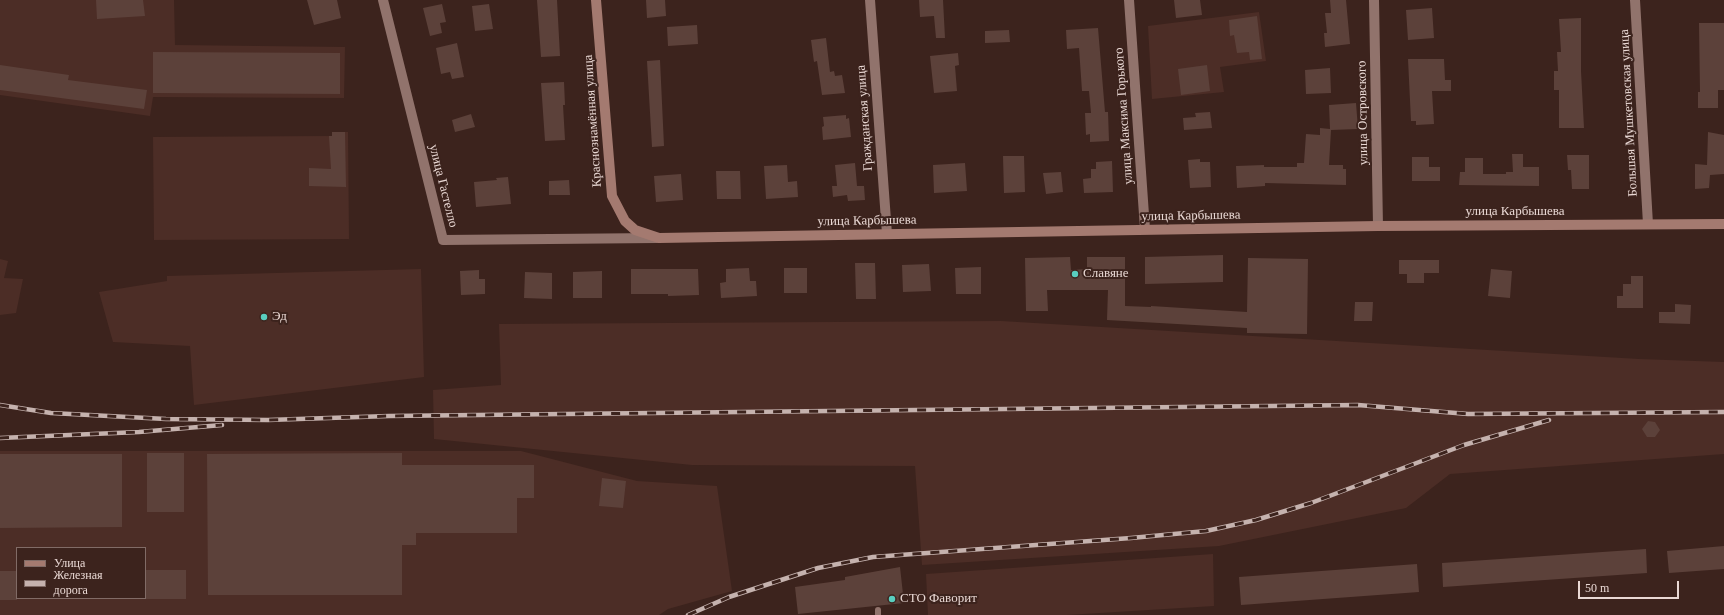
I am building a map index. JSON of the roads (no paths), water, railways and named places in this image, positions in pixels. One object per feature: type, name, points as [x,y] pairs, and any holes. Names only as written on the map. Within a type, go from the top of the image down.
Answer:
[{"type":"main road","name":"Краснознамённая улица","points":[[596,0],[612,196],[625,221],[635,230],[659,238]]},
{"type":"main road","name":"улица Карбышева","points":[[659,238],[1378,226],[1724,224]]},
{"type":"street","name":"улица Гастелло","points":[[383,0],[444,240],[659,238]]},
{"type":"street","name":"Гражданская улица","points":[[870,0],[887,234]]},
{"type":"street","name":"улица Максима Горького","points":[[1129,0],[1145,230]]},
{"type":"street","name":"улица Островского","points":[[1374,0],[1378,226]]},
{"type":"street","name":"Большая Мушкетовская улица","points":[[1636,0],[1648,224]]},
{"type":"railway","points":[[0,405],[51,413],[166,419],[268,420],[389,416],[1358,405],[1468,414],[1724,412]]},
{"type":"railway","points":[[688,615],[729,597],[818,568],[873,557],[1206,531],[1256,520],[1311,503],[1464,445],[1549,420]]},
{"type":"railway","points":[[0,438],[139,432],[222,425]]},
{"type":"place","name":"Славяне","points":[[1075,274]]},
{"type":"place","name":"Эд","points":[[264,317]]},
{"type":"place","name":"СТО Фаворит","points":[[892,599]]}]
